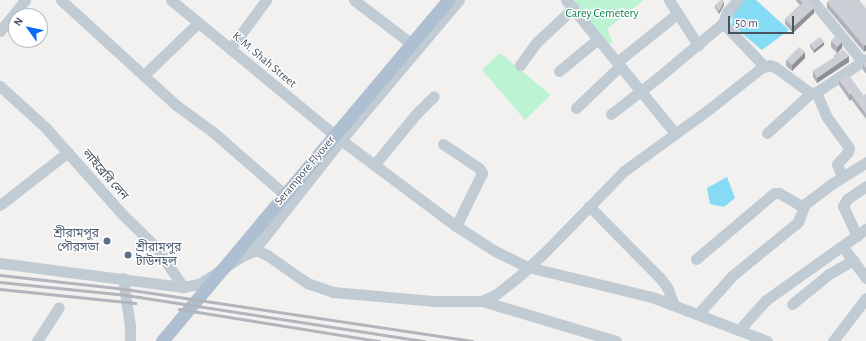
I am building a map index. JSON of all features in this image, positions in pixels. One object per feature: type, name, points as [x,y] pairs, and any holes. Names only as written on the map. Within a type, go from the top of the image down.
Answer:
[{"type":"main road","name":"Serampore Flyover","points":[[162,341],[448,0]]},
{"type":"street","points":[[0,31],[25,0]]},
{"type":"street","points":[[61,0],[176,105],[213,132],[293,202]]},
{"type":"street","name":"K. M. Shah Street","points":[[171,0],[341,140],[456,226],[495,251],[528,267],[642,294],[767,341]]},
{"type":"street","points":[[230,49],[266,0]]},
{"type":"street","points":[[354,0],[418,49]]},
{"type":"street","points":[[0,263],[183,287],[199,284],[254,250],[341,140],[459,0]]},
{"type":"street","points":[[669,0],[698,45]]},
{"type":"street","points":[[611,114],[698,45],[723,23],[727,12],[738,0]]},
{"type":"street","points":[[767,133],[814,93],[864,60],[812,0]]},
{"type":"street","points":[[520,65],[569,4],[675,133]]},
{"type":"street","points":[[576,108],[618,64],[678,14]]},
{"type":"street","points":[[144,75],[198,23]]},
{"type":"street","points":[[723,23],[764,66],[775,67],[814,93],[826,116],[849,148],[848,152],[837,164],[842,177]]},
{"type":"street","points":[[560,71],[598,39]]},
{"type":"street","points":[[482,301],[495,295],[528,267],[624,171],[708,110],[764,66]]},
{"type":"street","name":"লাইব্রেরি লেন","points":[[0,86],[46,128],[122,214],[160,251],[183,287]]},
{"type":"street","points":[[374,165],[416,114],[434,96]]},
{"type":"street","points":[[443,144],[478,168],[482,173],[456,226]]},
{"type":"street","points":[[0,205],[68,152]]},
{"type":"street","points":[[698,314],[733,275],[798,222],[802,214],[803,207],[842,177],[866,162]]},
{"type":"street","points":[[739,330],[766,300],[862,232],[843,206],[847,199],[866,186]]},
{"type":"street","points":[[696,259],[774,193],[779,193],[803,207]]},
{"type":"street","points":[[589,206],[664,283],[674,305]]},
{"type":"street","points":[[842,246],[866,278]]},
{"type":"street","points":[[254,250],[267,255],[307,283],[333,292],[433,301],[482,301],[616,341]]},
{"type":"street","points":[[792,304],[829,274],[852,260]]},
{"type":"street","points":[[123,278],[130,326],[130,341]]},
{"type":"street","points":[[833,341],[866,298]]},
{"type":"street","points":[[38,341],[59,307]]},
{"type":"green space","name":"Carey Cemetery","points":[[572,0],[644,0],[607,29],[613,42],[607,45]]},
{"type":"green space","points":[[500,53],[551,95],[525,120],[482,70]]},
{"type":"water","points":[[743,0],[756,0],[789,30],[762,50],[732,25],[733,10]]},
{"type":"water","points":[[727,177],[735,198],[724,207],[710,204],[707,188]]},
{"type":"building","points":[[721,0],[724,2],[719,11],[715,5]]},
{"type":"building","points":[[800,0],[808,0],[814,8],[793,27],[785,19],[803,3]]},
{"type":"building","points":[[830,0],[859,0],[866,9],[866,45],[864,46],[827,2]]},
{"type":"building","points":[[836,35],[842,42],[837,47],[831,41]]},
{"type":"building","points":[[820,37],[824,42],[814,50],[810,44]]},
{"type":"building","points":[[799,47],[805,52],[792,65],[786,60]]},
{"type":"building","points":[[843,49],[849,56],[817,78],[813,71],[835,58],[834,56]]},
{"type":"building","points":[[866,61],[866,68],[863,64]]},
{"type":"building","points":[[848,74],[864,96],[866,94],[866,114],[839,80]]},
{"type":"railway","points":[[0,275],[125,289],[472,341]]},
{"type":"railway","points":[[0,282],[126,295],[424,341]]},
{"type":"railway","points":[[0,289],[135,303]]},
{"type":"railway","points":[[179,309],[379,341]]},
{"type":"place","name":"শ্রীরামপুর পৌরসভা","points":[[107,241]]},
{"type":"place","name":"শ্রীরামপুর টাউনহল","points":[[128,255]]}]
